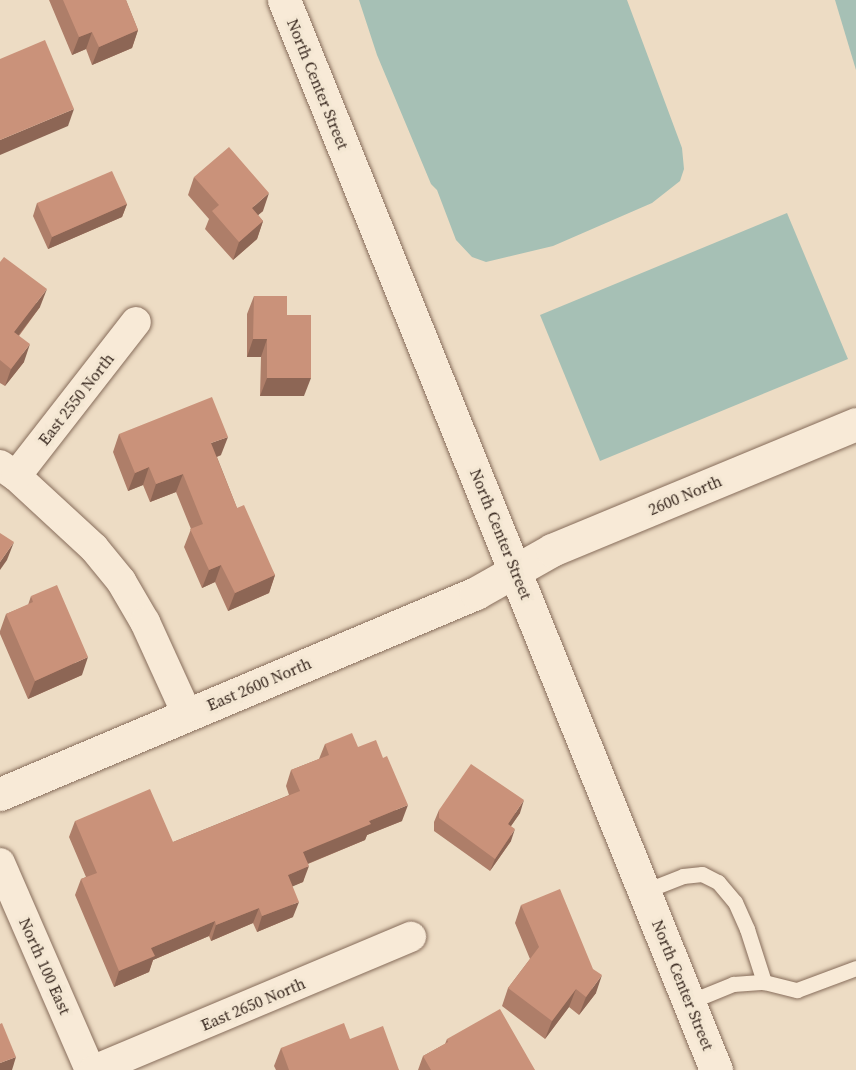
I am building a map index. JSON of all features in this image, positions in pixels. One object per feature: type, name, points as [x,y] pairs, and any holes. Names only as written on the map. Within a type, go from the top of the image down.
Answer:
[{"type":"street","name":"North Center Street","points":[[284,0],[716,1070]]},
{"type":"street","name":"East 2550 North","points":[[8,470],[136,322]]},
{"type":"street","name":"2600 North","points":[[516,570],[552,550],[856,424]]},
{"type":"street","points":[[8,470],[94,548],[121,581],[145,622],[187,714]]},
{"type":"street","name":"East 2600 North","points":[[0,794],[476,593],[516,570]]},
{"type":"street","name":"North 100 East","points":[[0,863],[92,1070]]},
{"type":"street","name":"East 2650 North","points":[[92,1070],[411,937]]},
{"type":"lane","points":[[645,891],[683,876],[702,874],[718,882],[735,902],[747,928],[764,982]]},
{"type":"lane","points":[[689,1002],[733,984],[764,982],[797,990],[856,968]]},
{"type":"shaded area","points":[[359,0],[627,0],[682,148],[684,169],[680,181],[652,203],[553,246],[486,262],[472,257],[456,240],[437,190],[431,184],[377,55]]},
{"type":"shaded area","points":[[835,0],[856,0],[856,70]]},
{"type":"shaded area","points":[[787,213],[848,359],[600,461],[540,315]]},
{"type":"building","points":[[63,0],[126,0],[138,30],[99,47],[92,32],[79,37]]},
{"type":"building","points":[[45,40],[74,109],[0,140],[0,59]]},
{"type":"building","points":[[229,147],[269,193],[252,208],[263,221],[239,242],[212,211],[219,205],[194,177]]},
{"type":"building","points":[[112,171],[127,204],[52,237],[37,203]]},
{"type":"building","points":[[4,257],[47,289],[14,332],[30,344],[11,369],[0,360],[0,262]]},
{"type":"building","points":[[254,296],[287,296],[287,315],[311,315],[311,378],[267,378],[267,339],[253,339]]},
{"type":"building","points":[[212,397],[228,437],[211,443],[237,508],[244,505],[275,575],[235,593],[221,565],[209,570],[190,529],[203,524],[183,474],[156,484],[149,467],[135,473],[119,434]]},
{"type":"building","points":[[0,533],[14,542],[0,562]]},
{"type":"building","points":[[57,585],[88,657],[35,681],[6,614],[33,602],[31,596]]},
{"type":"building","points":[[352,733],[358,747],[376,740],[383,758],[387,756],[408,805],[369,821],[371,824],[303,852],[309,866],[288,875],[299,902],[262,916],[259,908],[216,925],[215,921],[151,948],[155,956],[119,971],[81,879],[97,873],[75,821],[150,789],[173,842],[300,791],[291,770],[329,755],[325,744]]},
{"type":"building","points":[[471,764],[524,800],[508,824],[515,829],[495,859],[439,818],[439,810]]},
{"type":"building","points":[[560,889],[593,969],[602,975],[586,997],[576,989],[552,1021],[508,988],[539,947],[521,905]]},
{"type":"building","points":[[500,1009],[535,1070],[431,1070],[423,1056],[448,1042],[447,1039]]},
{"type":"building","points":[[2,1023],[16,1057],[0,1063],[0,1024]]},
{"type":"building","points":[[344,1023],[350,1039],[383,1026],[399,1070],[289,1070],[281,1048]]}]
